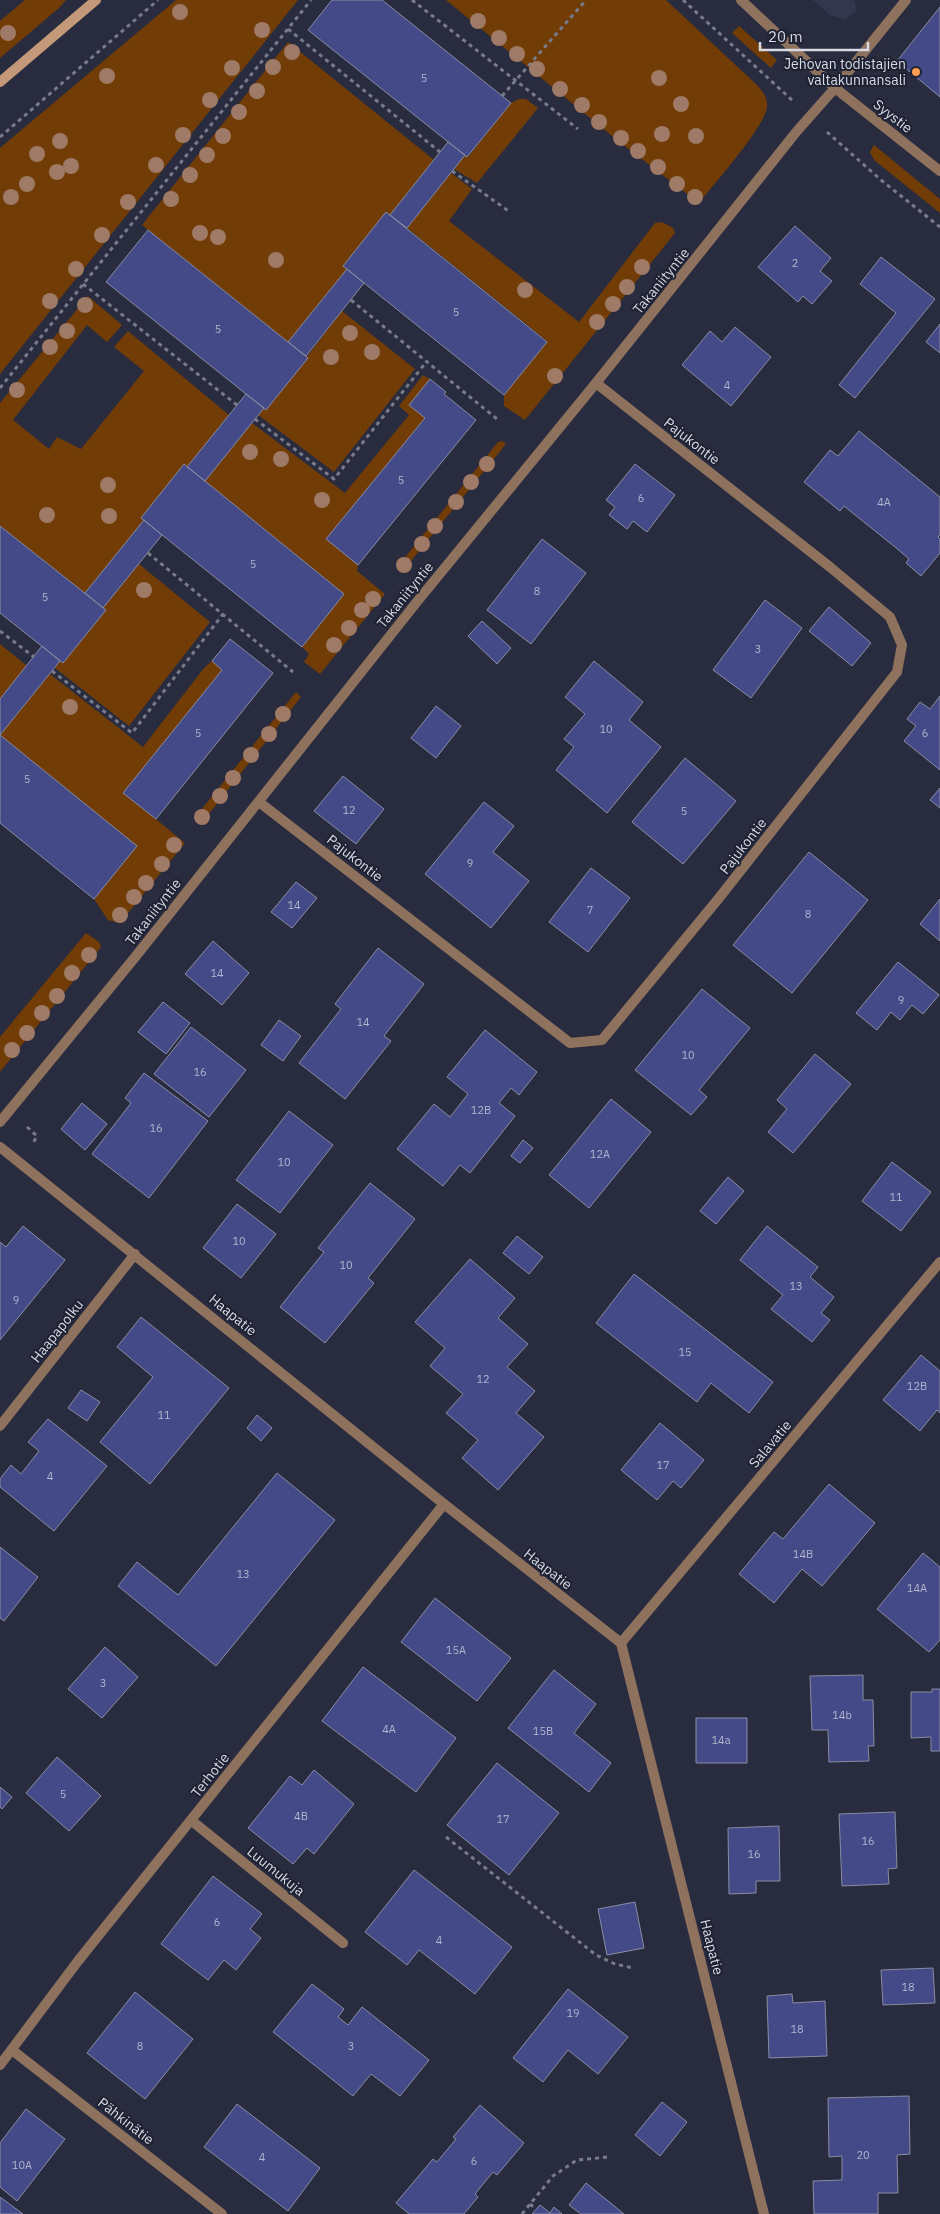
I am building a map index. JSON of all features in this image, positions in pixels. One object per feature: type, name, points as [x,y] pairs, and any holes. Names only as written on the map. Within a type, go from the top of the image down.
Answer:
[{"type":"main road","points":[[0,82],[96,0]]},
{"type":"street","name":"Syystie","points":[[741,0],[835,88],[940,171]]},
{"type":"street","name":"Takaniityntie","points":[[0,1122],[797,131],[835,88],[906,0]]},
{"type":"street","name":"Pajukontie","points":[[259,802],[570,1043],[602,1040],[719,898],[897,672],[902,645],[890,617],[830,567],[596,383]]},
{"type":"street","name":"Haapatie","points":[[0,1147],[136,1254],[444,1504],[621,1643],[764,2214]]},
{"type":"street","name":"Haapapolku","points":[[0,1426],[136,1254]]},
{"type":"street","name":"Salavatie","points":[[621,1643],[940,1262]]},
{"type":"street","name":"Terhotie","points":[[0,2065],[78,1961],[444,1504]]},
{"type":"street","name":"Luumukuja","points":[[192,1821],[343,1943]]},
{"type":"street","name":"Pähkinätie","points":[[12,2050],[222,2214]]},
{"type":"path","points":[[0,136],[158,0]]},
{"type":"path","points":[[0,388],[311,0]]},
{"type":"path","points":[[412,0],[578,128]]},
{"type":"path","points":[[502,96],[586,0]]},
{"type":"path","points":[[288,28],[440,152]]},
{"type":"path","points":[[452,171],[510,212]]},
{"type":"path","points":[[83,284],[237,405]]},
{"type":"path","points":[[351,300],[498,419]]},
{"type":"path","points":[[255,420],[334,479],[427,361]]},
{"type":"path","points":[[148,553],[293,672]]},
{"type":"path","points":[[52,671],[132,733],[222,614]]},
{"type":"path","points":[[0,631],[34,657]]},
{"type":"path","points":[[446,1837],[596,1955],[615,1964],[633,1968]]},
{"type":"path","points":[[522,2214],[554,2176],[577,2160],[608,2157]]},
{"type":"path","points":[[530,2204],[536,2209]]},
{"type":"shaded area","points":[[25,0],[66,0],[0,58],[0,21]]},
{"type":"shaded area","points":[[176,0],[298,0],[0,374],[0,148]]},
{"type":"shaded area","points":[[446,0],[666,0],[758,86],[767,101],[764,116],[749,141],[699,203],[617,140]]},
{"type":"shaded area","points":[[813,0],[854,0],[857,11],[845,20],[830,15]]},
{"type":"shaded area","points":[[739,26],[777,60],[771,68],[732,33]]},
{"type":"shaded area","points":[[288,42],[434,160],[390,215],[386,212],[343,266],[347,269],[288,342],[142,225]]},
{"type":"shaded area","points":[[519,99],[526,99],[538,108],[477,183],[454,169],[465,155],[468,157],[511,103]]},
{"type":"shaded area","points":[[874,145],[940,199],[940,213],[874,160],[870,152]]},
{"type":"shaded area","points":[[451,173],[472,189],[449,221],[579,322],[655,223],[662,222],[673,228],[675,233],[525,420],[504,406],[504,395],[547,341],[407,228]]},
{"type":"shaded area","points":[[88,296],[122,325],[107,342],[87,325],[13,420],[49,449],[57,437],[81,449],[144,371],[114,347],[128,331],[229,415],[187,467],[184,465],[141,518],[144,520],[85,593],[0,526],[0,403]]},
{"type":"shaded area","points":[[342,311],[415,369],[334,472],[258,415],[264,408],[266,410]]},
{"type":"shaded area","points":[[423,375],[430,379],[425,418],[326,539],[358,565],[357,571],[385,594],[320,674],[304,662],[309,654],[302,647],[344,594],[205,481],[252,423],[345,493],[409,415],[399,406]]},
{"type":"shaded area","points":[[502,441],[506,444],[402,572],[399,565],[498,442]]},
{"type":"shaded area","points":[[139,564],[210,622],[129,726],[55,668],[60,661],[63,663],[105,611],[103,608]]},
{"type":"shaded area","points":[[0,644],[27,666],[0,699]]},
{"type":"shaded area","points":[[212,661],[222,670],[124,793],[185,843],[120,923],[108,920],[94,899],[136,846],[0,735],[50,674],[143,747],[204,668]]},
{"type":"shaded area","points":[[296,692],[301,697],[201,824],[197,815]]},
{"type":"shaded area","points":[[86,933],[99,942],[101,947],[0,1072],[0,1037]]},
{"type":"building","points":[[332,0],[382,0],[511,103],[467,157],[308,30]]},
{"type":"building","points":[[940,7],[940,97],[897,61]]},
{"type":"building","points":[[448,142],[465,155],[407,228],[390,215]]},
{"type":"building","points":[[386,212],[547,342],[504,395],[343,266]]},
{"type":"building","points":[[795,226],[831,258],[820,271],[832,281],[812,304],[803,296],[798,302],[758,267]]},
{"type":"building","points":[[148,230],[308,358],[266,410],[106,282]]},
{"type":"building","points":[[881,257],[935,299],[855,398],[839,385],[896,313],[860,284]]},
{"type":"building","points":[[347,269],[364,283],[306,356],[288,342]]},
{"type":"building","points":[[940,324],[940,353],[926,342]]},
{"type":"building","points":[[735,327],[771,357],[731,406],[682,365],[710,331],[722,342]]},
{"type":"building","points":[[430,379],[446,392],[444,394],[476,420],[358,565],[326,539],[425,418],[409,405]]},
{"type":"building","points":[[246,394],[264,408],[205,481],[187,467]]},
{"type":"building","points":[[859,431],[940,497],[940,535],[938,537],[940,539],[940,553],[921,576],[906,563],[909,559],[844,506],[840,511],[804,482],[830,450],[838,456]]},
{"type":"building","points":[[184,464],[344,594],[302,647],[141,518]]},
{"type":"building","points":[[635,464],[675,495],[647,532],[633,521],[627,529],[609,515],[615,507],[606,500]]},
{"type":"building","points":[[144,520],[162,535],[103,608],[85,593]]},
{"type":"building","points":[[0,526],[106,610],[63,663],[0,613]]},
{"type":"building","points":[[542,539],[586,573],[531,644],[487,610]]},
{"type":"building","points":[[765,600],[802,628],[751,698],[713,670]]},
{"type":"building","points":[[829,607],[871,643],[852,666],[809,631]]},
{"type":"building","points":[[482,621],[511,648],[497,664],[468,636]]},
{"type":"building","points":[[230,639],[273,673],[156,819],[123,793],[222,670],[212,661]]},
{"type":"building","points":[[42,646],[60,661],[0,735],[0,699]]},
{"type":"building","points":[[594,661],[643,702],[629,720],[661,747],[607,813],[556,770],[574,747],[564,739],[585,714],[565,697]]},
{"type":"building","points":[[940,696],[940,770],[904,741],[916,726],[907,719],[920,702],[930,709]]},
{"type":"building","points":[[436,706],[461,726],[436,758],[411,738]]},
{"type":"building","points":[[0,735],[137,846],[94,899],[0,823]]},
{"type":"building","points":[[685,758],[736,801],[683,864],[632,822]]},
{"type":"building","points":[[343,776],[384,809],[356,844],[314,811]]},
{"type":"building","points":[[940,788],[940,808],[930,800]]},
{"type":"building","points":[[484,802],[514,826],[493,852],[529,881],[491,928],[425,874]]},
{"type":"building","points":[[809,852],[868,900],[792,993],[733,945]]},
{"type":"building","points":[[591,868],[630,898],[588,952],[549,922]]},
{"type":"building","points":[[296,882],[317,898],[292,928],[271,912]]},
{"type":"building","points":[[940,899],[940,941],[920,924]]},
{"type":"building","points":[[213,941],[249,973],[222,1005],[185,974]]},
{"type":"building","points":[[378,948],[424,984],[384,1036],[391,1041],[345,1099],[299,1063],[341,1009],[335,1004]]},
{"type":"building","points":[[898,962],[939,995],[923,1014],[912,1005],[900,1020],[891,1012],[877,1030],[856,1013]]},
{"type":"building","points":[[702,989],[750,1028],[699,1090],[707,1097],[691,1115],[635,1070]]},
{"type":"building","points":[[163,1002],[190,1023],[166,1054],[138,1032]]},
{"type":"building","points":[[279,1020],[301,1036],[283,1061],[261,1045]]},
{"type":"building","points":[[191,1027],[246,1070],[209,1117],[154,1074]]},
{"type":"building","points":[[485,1030],[537,1072],[519,1095],[511,1088],[499,1103],[515,1116],[470,1173],[460,1165],[443,1186],[397,1149],[434,1104],[450,1117],[468,1094],[447,1077]]},
{"type":"building","points":[[815,1054],[851,1084],[793,1153],[768,1132],[787,1109],[777,1100]]},
{"type":"building","points":[[144,1073],[208,1121],[149,1198],[92,1154],[131,1103],[125,1098]]},
{"type":"building","points":[[611,1099],[651,1132],[589,1208],[549,1175]]},
{"type":"building","points":[[82,1103],[107,1124],[85,1150],[61,1129]]},
{"type":"building","points":[[289,1111],[333,1145],[280,1213],[236,1180]]},
{"type":"building","points":[[523,1140],[533,1148],[520,1163],[511,1156]]},
{"type":"building","points":[[892,1162],[931,1192],[901,1231],[862,1201]]},
{"type":"building","points":[[728,1177],[744,1191],[716,1224],[700,1211]]},
{"type":"building","points":[[370,1183],[415,1219],[368,1278],[374,1283],[325,1343],[280,1307],[324,1252],[318,1248]]},
{"type":"building","points":[[237,1204],[276,1234],[241,1278],[203,1248]]},
{"type":"building","points":[[23,1226],[65,1260],[0,1340],[0,1242],[6,1247]]},
{"type":"building","points":[[767,1226],[818,1267],[810,1277],[834,1297],[821,1313],[830,1320],[812,1342],[771,1309],[783,1295],[740,1260]]},
{"type":"building","points":[[517,1236],[543,1257],[529,1274],[503,1253]]},
{"type":"building","points":[[470,1259],[515,1298],[498,1318],[528,1344],[507,1367],[535,1391],[516,1413],[544,1437],[498,1490],[462,1458],[478,1440],[446,1413],[463,1394],[430,1366],[445,1348],[415,1322]]},
{"type":"building","points":[[634,1274],[773,1382],[749,1413],[711,1383],[697,1402],[596,1323]]},
{"type":"building","points":[[141,1317],[229,1388],[150,1484],[100,1442],[153,1377],[117,1347]]},
{"type":"building","points":[[921,1355],[940,1371],[940,1413],[937,1410],[920,1431],[883,1400]]},
{"type":"building","points":[[81,1390],[100,1402],[87,1421],[68,1408]]},
{"type":"building","points":[[257,1415],[272,1428],[261,1441],[247,1428]]},
{"type":"building","points":[[48,1419],[107,1466],[54,1531],[0,1487],[0,1479],[11,1465],[21,1474],[39,1451],[28,1442]]},
{"type":"building","points":[[660,1423],[704,1460],[681,1488],[673,1481],[657,1500],[621,1470]]},
{"type":"building","points":[[277,1473],[335,1520],[216,1666],[118,1586],[137,1562],[178,1595]]},
{"type":"building","points":[[829,1484],[875,1523],[822,1586],[802,1569],[774,1603],[739,1574],[774,1532],[783,1539]]},
{"type":"building","points":[[0,1547],[38,1577],[4,1621],[0,1618]]},
{"type":"building","points":[[923,1553],[940,1567],[940,1640],[929,1652],[877,1609]]},
{"type":"building","points":[[435,1598],[511,1658],[477,1701],[401,1642]]},
{"type":"building","points":[[105,1647],[138,1677],[102,1718],[68,1689]]},
{"type":"building","points":[[363,1667],[456,1738],[416,1792],[322,1721]]},
{"type":"building","points":[[554,1670],[596,1704],[574,1733],[611,1763],[589,1792],[508,1728]]},
{"type":"building","points":[[863,1675],[863,1700],[873,1700],[874,1746],[868,1746],[869,1761],[829,1762],[828,1730],[812,1730],[810,1676]]},
{"type":"building","points":[[932,1689],[940,1689],[940,1751],[931,1751],[931,1737],[911,1738],[911,1692],[932,1692]]},
{"type":"building","points":[[696,1718],[747,1718],[747,1763],[696,1763]]},
{"type":"building","points":[[57,1757],[101,1796],[69,1831],[26,1793]]},
{"type":"building","points":[[497,1763],[559,1813],[509,1875],[447,1825]]},
{"type":"building","points":[[314,1770],[354,1804],[314,1854],[307,1848],[293,1864],[248,1828],[290,1776],[302,1785]]},
{"type":"building","points":[[0,1787],[12,1797],[2,1809],[0,1807]]},
{"type":"building","points":[[895,1812],[897,1868],[888,1869],[889,1884],[842,1886],[839,1814]]},
{"type":"building","points":[[779,1826],[780,1881],[756,1881],[756,1893],[729,1894],[728,1828]]},
{"type":"building","points":[[414,1870],[512,1947],[475,1994],[419,1950],[407,1965],[365,1932]]},
{"type":"building","points":[[213,1876],[262,1914],[250,1929],[261,1938],[236,1970],[224,1960],[208,1980],[161,1944]]},
{"type":"building","points":[[635,1902],[644,1948],[607,1955],[598,1909]]},
{"type":"building","points":[[933,1968],[935,2003],[883,2005],[881,1970]]},
{"type":"building","points":[[312,1984],[344,2009],[338,2017],[348,2025],[362,2007],[429,2060],[400,2096],[371,2074],[353,2096],[273,2032]]},
{"type":"building","points":[[568,1989],[628,2037],[598,2074],[568,2050],[543,2082],[513,2058]]},
{"type":"building","points":[[135,1992],[193,2039],[145,2099],[87,2053]]},
{"type":"building","points":[[792,1994],[793,2003],[825,2001],[827,2056],[769,2058],[767,1996]]},
{"type":"building","points":[[909,2096],[910,2154],[897,2155],[898,2193],[878,2193],[878,2214],[814,2214],[813,2181],[842,2180],[842,2156],[829,2157],[828,2098]]},
{"type":"building","points":[[662,2102],[687,2122],[660,2156],[635,2135]]},
{"type":"building","points":[[237,2104],[320,2168],[288,2211],[204,2147]]},
{"type":"building","points":[[480,2105],[524,2143],[497,2175],[493,2172],[475,2194],[478,2197],[464,2214],[409,2214],[396,2203],[433,2159],[437,2162],[456,2139],[453,2137]]},
{"type":"building","points":[[26,2109],[65,2139],[17,2201],[0,2187],[0,2143]]},
{"type":"building","points":[[586,2183],[624,2214],[581,2214],[569,2205]]},
{"type":"building","points":[[0,2197],[23,2214],[0,2214]]},
{"type":"building","points":[[540,2205],[550,2213],[554,2207],[562,2214],[532,2214]]},
{"type":"place","name":"Jehovan todistajien valtakunnansali","points":[[916,72]]}]
